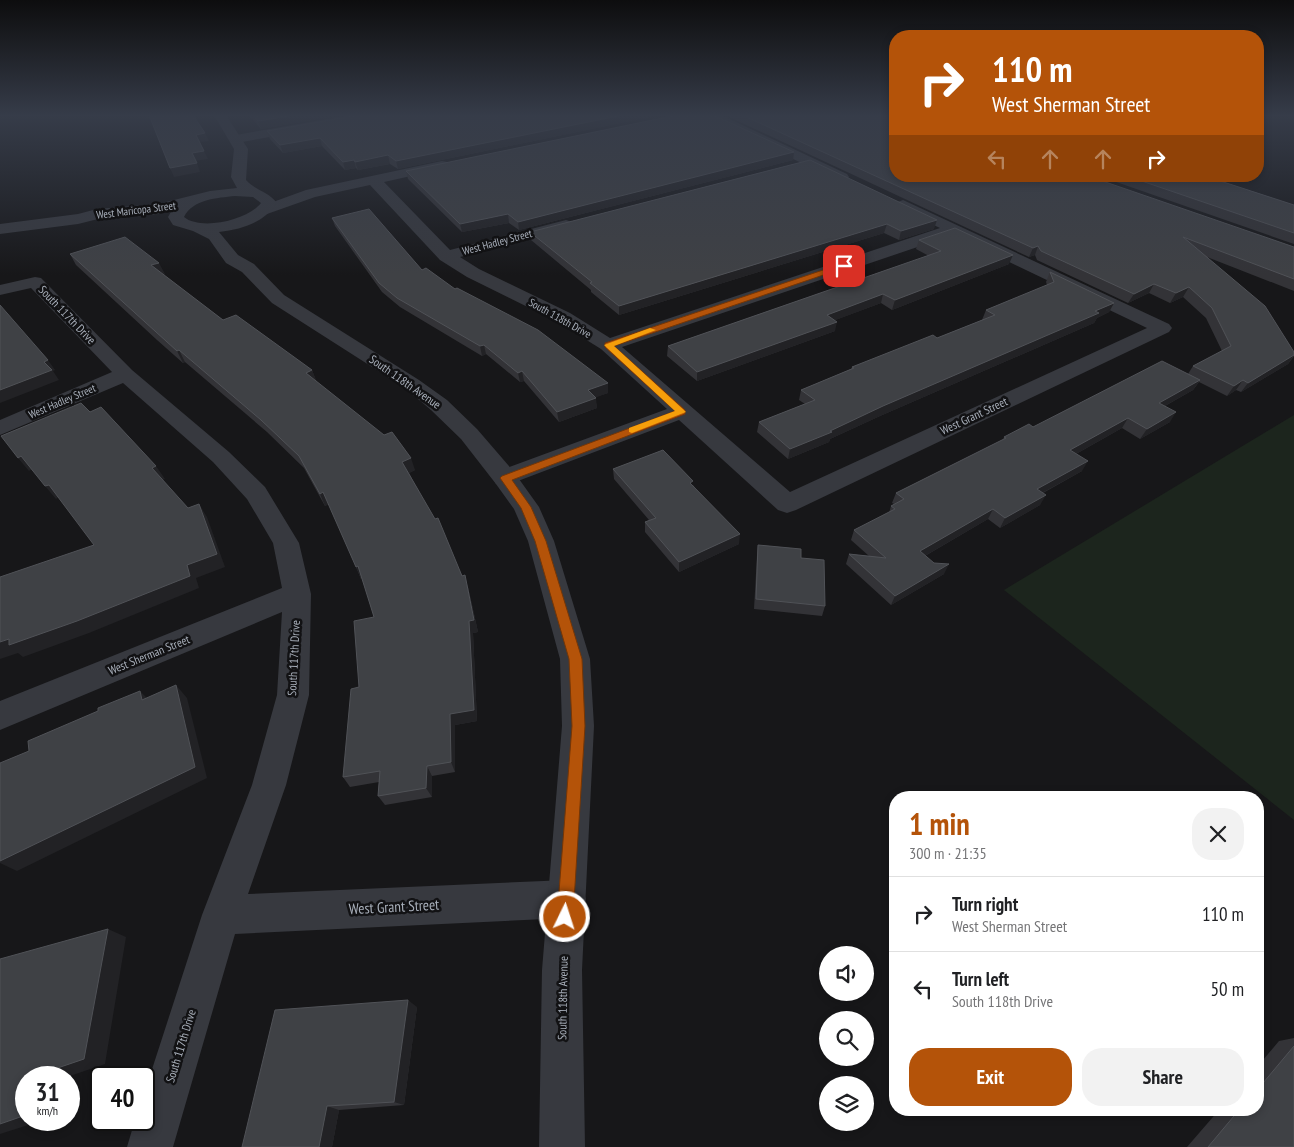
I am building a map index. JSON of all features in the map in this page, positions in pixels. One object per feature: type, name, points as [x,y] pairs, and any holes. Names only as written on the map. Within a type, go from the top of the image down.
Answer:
[{"type":"street","points":[[229,169],[224,178],[200,198],[178,211],[176,217],[179,222],[192,227],[226,226],[239,223],[311,193],[427,169]]},
{"type":"street","points":[[240,169],[239,181],[254,193],[267,198],[269,203],[264,212],[244,234],[246,253]]},
{"type":"street","points":[[824,169],[855,183]]},
{"type":"street","name":"South 118th Drive","points":[[374,180],[446,256],[473,274],[563,318],[608,345],[681,412],[787,504]]},
{"type":"street","name":"West Maricopa Street","points":[[78,219],[97,214],[158,209],[228,192],[311,193]]},
{"type":"street","points":[[891,200],[954,229]]},
{"type":"street","name":"West Maricopa Street","points":[[0,229],[78,219],[144,218],[192,227]]},
{"type":"street","name":"West Hadley Street","points":[[446,256],[580,221]]},
{"type":"street","name":"South 118th Avenue","points":[[192,227],[215,236],[232,259],[246,253],[278,299],[412,384],[439,405],[470,434],[506,478],[526,507],[540,541],[575,659],[578,726],[562,970],[562,1147]]},
{"type":"street","points":[[608,345],[954,229]]},
{"type":"street","name":"West Grant Street","points":[[787,504],[1162,328],[954,229]]},
{"type":"street","name":"South 117th Drive","points":[[0,290],[35,282],[124,374],[221,457],[256,493],[286,543],[297,594],[293,695],[269,785],[221,915],[150,1147]]},
{"type":"street","name":"West Hadley Street","points":[[0,428],[124,374]]},
{"type":"street","points":[[506,478],[681,412]]},
{"type":"street","name":"West Sherman Street","points":[[0,716],[297,594]]},
{"type":"street","name":"West Grant Street","points":[[221,915],[566,899]]},
{"type":"shaded area","points":[[1294,415],[1294,820],[1264,796],[1264,791],[1257,791],[1004,590]]},
{"type":"building","points":[[418,169],[729,169],[518,222],[508,214],[460,224],[406,171]]},
{"type":"building","points":[[777,169],[828,169],[937,220],[901,231],[887,224],[619,306],[530,232]]},
{"type":"building","points":[[859,169],[889,169],[889,182],[1105,182],[1294,247],[1294,279],[1183,237],[1265,306],[1294,352],[1294,355],[1248,383],[1243,380],[1234,386],[1193,366],[1231,346],[1212,308],[1189,287],[1176,293],[1154,284],[1134,294],[1041,251],[1038,246],[1033,248]]},
{"type":"building","points":[[1145,182],[1223,182],[1294,205],[1294,233]]},
{"type":"building","points":[[369,209],[422,270],[426,268],[455,289],[457,288],[538,330],[608,383],[588,390],[596,398],[557,412],[522,371],[518,373],[484,345],[480,346],[397,298],[379,283],[332,218]]},
{"type":"building","points":[[955,228],[1013,255],[895,300],[883,294],[827,315],[837,322],[697,372],[668,346],[941,251],[919,240]]},
{"type":"building","points":[[125,237],[159,263],[151,265],[223,320],[236,315],[312,370],[306,373],[384,435],[392,432],[411,458],[402,462],[435,519],[438,518],[462,576],[465,575],[474,620],[469,621],[474,710],[450,714],[451,762],[427,766],[426,788],[378,796],[380,771],[343,777],[351,689],[359,687],[354,621],[374,617],[358,566],[356,567],[323,492],[320,494],[299,456],[261,420],[179,350],[177,351],[70,254]]},
{"type":"building","points":[[1050,272],[1114,303],[1095,311],[1099,313],[883,406],[830,431],[832,432],[790,449],[759,422],[815,400],[801,390],[854,368],[852,367],[933,335],[937,338],[995,315],[986,310],[1054,282]]},
{"type":"building","points":[[0,305],[48,360],[44,362],[52,370],[0,390]]},
{"type":"building","points":[[1162,361],[1200,380],[1159,403],[1176,412],[1147,429],[1128,418],[1070,450],[1088,461],[1037,489],[1046,495],[1005,518],[993,509],[920,551],[934,563],[949,564],[895,596],[849,554],[886,558],[854,530],[895,509],[891,506],[904,499],[896,493],[1006,438],[1004,437],[1029,424],[1033,427]]},
{"type":"building","points":[[81,403],[90,412],[101,407],[156,466],[152,468],[188,508],[199,504],[217,554],[187,565],[190,576],[77,621],[9,645],[9,639],[0,642],[0,577],[94,545],[49,485],[45,486],[21,456],[18,458],[1,436]]},
{"type":"building","points":[[663,450],[693,481],[690,483],[740,534],[679,562],[645,522],[656,518],[613,469]]},
{"type":"building","points":[[758,545],[801,549],[801,558],[824,560],[825,606],[756,599]]},
{"type":"building","points":[[176,685],[195,767],[0,861],[0,763],[29,751],[28,741],[98,711],[98,708],[140,691],[142,700]]},
{"type":"building","points":[[108,929],[84,1059],[63,1066],[15,1066],[15,1119],[0,1124],[0,959]]},
{"type":"building","points":[[408,1000],[394,1102],[327,1106],[319,1147],[242,1147],[275,1010]]},
{"type":"building","points":[[1294,1046],[1294,1147],[1208,1147],[1234,1116],[1264,1116],[1264,1082]]},
{"type":"slow traffic","points":[[632,430],[681,412],[608,345],[652,330]]},
{"type":"route","points":[[565,917],[578,726],[575,659],[540,541],[526,507],[506,478],[681,412],[608,345],[844,266]]}]
